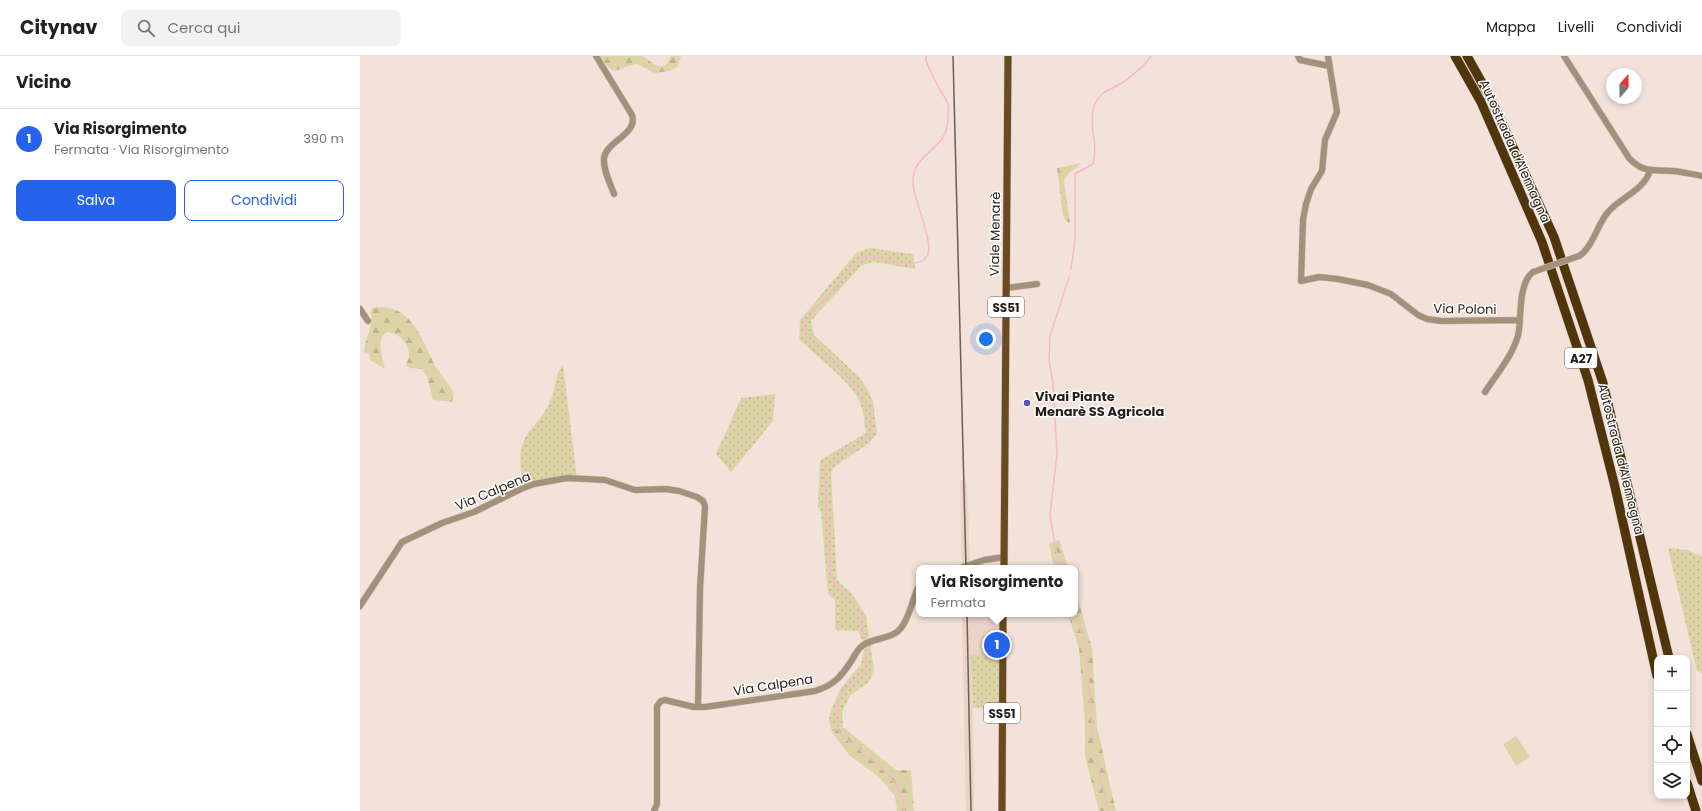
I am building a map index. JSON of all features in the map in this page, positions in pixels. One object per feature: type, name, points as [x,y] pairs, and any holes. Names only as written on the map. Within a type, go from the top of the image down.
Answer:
[{"type":"highway","name":"Autostrada d'Alemagna","points":[[1455,56],[1482,102],[1542,242],[1588,380],[1615,487],[1654,662]]},
{"type":"highway","name":"Autostrada d'Alemagna","points":[[1467,56],[1491,98],[1556,244],[1603,383],[1668,655]]},
{"type":"highway","points":[[1690,743],[1702,781]]},
{"type":"highway","points":[[1690,792],[1696,811]]},
{"type":"main road","name":"Viale Menarè","points":[[1004,557],[1008,56]]},
{"type":"main road","name":"SS51","points":[[1004,557],[1004,565]]},
{"type":"main road","name":"SS51","points":[[1002,811],[1003,617]]},
{"type":"street","points":[[596,56],[634,120],[631,127],[605,154],[604,164],[614,194]]},
{"type":"street","points":[[1298,56],[1300,60],[1329,66],[1328,56]]},
{"type":"street","points":[[1564,56],[1629,158],[1639,167],[1650,171],[1677,171],[1702,176]]},
{"type":"street","name":"Via Poloni","points":[[1329,66],[1336,112],[1326,140],[1322,170],[1311,189],[1306,204],[1303,220],[1301,282],[1319,277],[1368,285],[1391,294],[1418,315],[1427,319],[1441,321],[1520,320]]},
{"type":"street","points":[[1485,392],[1515,343],[1518,335],[1525,281],[1534,272],[1579,256],[1586,250],[1609,211],[1645,182],[1650,171]]},
{"type":"street","points":[[1006,288],[1037,284]]},
{"type":"street","points":[[360,309],[368,321]]},
{"type":"street","name":"Via Calpena","points":[[360,606],[402,542],[442,523],[474,512],[523,488],[552,480],[588,478],[605,480],[635,490],[666,489],[684,492],[703,501],[705,506],[700,589],[698,706]]},
{"type":"street","points":[[969,565],[984,560],[1004,557]]},
{"type":"street","name":"Via Calpena","points":[[654,811],[657,804],[657,706],[661,701],[665,700],[691,706],[705,707],[815,691],[830,686],[844,674],[857,650],[867,643],[894,634],[899,630],[905,622],[916,592]]},
{"type":"shaded area","points":[[960,480],[967,481],[970,564],[962,565]]},
{"type":"shaded area","points":[[962,617],[1003,617],[1003,654],[970,656],[973,708],[974,811],[966,811]]},
{"type":"green space","points":[[600,56],[642,56],[656,66],[663,66],[667,64],[671,56],[681,56],[677,67],[670,71],[655,73],[637,64],[613,70],[609,68]]},
{"type":"green space","points":[[1082,163],[1069,173],[1064,181],[1070,223],[1065,220],[1063,216],[1057,168]]},
{"type":"green space","points":[[870,248],[913,254],[915,269],[874,262],[862,265],[811,321],[814,335],[859,377],[867,389],[873,401],[877,434],[868,444],[834,467],[831,472],[837,580],[852,594],[866,616],[874,670],[869,682],[850,696],[842,712],[843,727],[832,732],[829,720],[831,710],[841,688],[861,664],[865,645],[858,631],[835,630],[835,600],[828,594],[821,512],[818,506],[820,460],[866,433],[862,408],[851,388],[834,370],[799,339],[800,320],[856,253]]},
{"type":"green space","points":[[372,308],[390,308],[400,312],[415,327],[436,367],[454,393],[452,402],[433,400],[427,376],[422,369],[410,368],[406,366],[409,356],[407,345],[395,334],[387,332],[381,339],[381,349],[385,369],[370,360],[370,354],[364,352],[370,326]]},
{"type":"green space","points":[[563,365],[577,478],[523,488],[520,459],[522,445],[529,432],[548,406],[552,397],[558,373]]},
{"type":"green space","points":[[775,394],[773,421],[731,472],[716,454],[741,398]]},
{"type":"green space","points":[[1059,540],[1067,565],[1053,565],[1049,543]]},
{"type":"green space","points":[[1668,548],[1686,550],[1702,556],[1702,673],[1697,671]]},
{"type":"green space","points":[[1078,600],[1092,649],[1097,727],[1116,811],[1099,811],[1085,756],[1085,722],[1079,649],[1069,617],[1078,617]]},
{"type":"green space","points":[[1003,654],[1003,709],[973,708],[970,655]]},
{"type":"green space","points":[[843,727],[896,770],[911,770],[914,811],[897,811],[895,796],[879,777],[850,756],[832,732]]},
{"type":"green space","points":[[1516,736],[1530,757],[1516,766],[1503,744]]},
{"type":"waterway","points":[[866,642],[857,610],[851,601],[837,587],[831,577],[824,470],[828,465],[869,437],[872,428],[871,412],[856,385],[807,337],[804,327],[806,320],[861,258],[869,257],[916,263],[923,261],[927,256],[929,250],[928,241],[914,190],[914,172],[918,164],[943,137],[947,128],[948,104],[935,81],[926,61],[926,56]]},
{"type":"waterway","points":[[1071,269],[1075,239],[1075,174],[1093,164],[1095,157],[1092,120],[1094,106],[1102,94],[1129,78],[1142,67],[1151,56]]},
{"type":"waterway","points":[[1061,565],[1056,550],[1050,515],[1057,454],[1053,383],[1049,361],[1050,336],[1069,277]]},
{"type":"waterway","points":[[1077,617],[1086,649],[1094,747]]},
{"type":"waterway","points":[[867,646],[866,661],[863,673],[844,690],[840,700],[837,712],[838,729],[840,734],[870,758],[890,777],[898,788],[903,799],[904,811]]},
{"type":"waterway","points":[[1096,756],[1108,811]]},
{"type":"railway","points":[[953,56],[966,565]]},
{"type":"railway","points":[[967,617],[971,811]]},
{"type":"place","name":"Vivai Piante Menarè SS Agricola","points":[[1027,403]]},
{"type":"place","name":"Via Risorgimento","points":[[997,645]]}]
